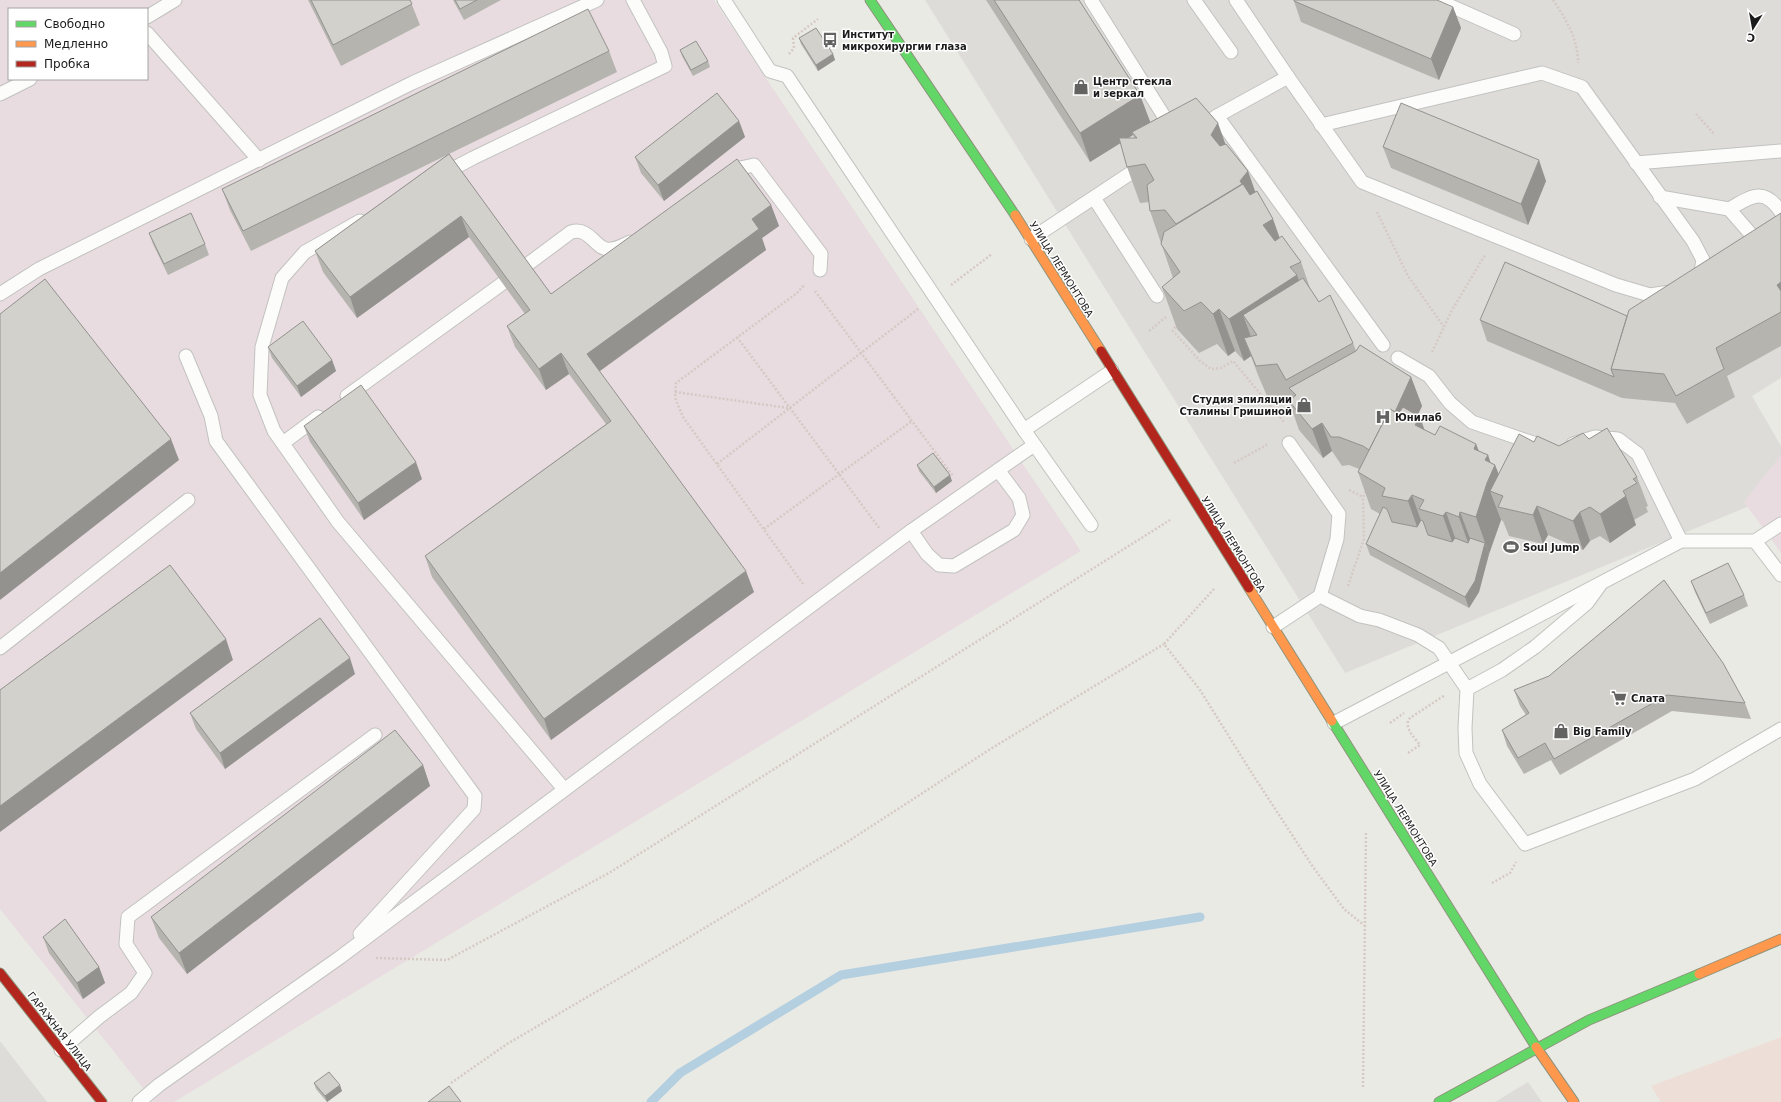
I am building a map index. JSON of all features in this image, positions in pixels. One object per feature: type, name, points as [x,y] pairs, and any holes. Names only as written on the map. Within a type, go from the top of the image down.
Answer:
[{"type":"main road","name":"УЛИЦА ЛЕРМОНТОВА","points":[[870,0],[1031,239],[1112,372],[1334,723],[1536,1048],[1574,1102]]},
{"type":"main road","points":[[1439,1102],[1589,1020],[1781,939]]},
{"type":"main road","name":"ГАРАЖНАЯ УЛИЦА","points":[[0,973],[102,1102]]},
{"type":"lane","points":[[148,16],[175,0]]},
{"type":"lane","points":[[0,294],[39,269],[412,83],[597,0]]},
{"type":"lane","points":[[433,180],[473,158],[665,66],[661,52],[633,0]]},
{"type":"lane","points":[[724,0],[770,71],[787,76],[1034,445],[1091,525]]},
{"type":"lane","points":[[1091,0],[1180,141]]},
{"type":"lane","points":[[1194,0],[1231,52]]},
{"type":"lane","points":[[1236,0],[1321,125],[1362,182],[1616,285],[1650,295],[1677,291],[1700,277],[1703,260],[1693,241],[1582,87],[1542,73],[1321,125]]},
{"type":"lane","points":[[1437,0],[1514,34]]},
{"type":"lane","points":[[148,34],[259,160]]},
{"type":"lane","points":[[1198,128],[1288,77]]},
{"type":"lane","points":[[0,94],[28,80]]},
{"type":"lane","points":[[1217,116],[1383,344]]},
{"type":"lane","points":[[1636,163],[1781,151]]},
{"type":"lane","points":[[1031,239],[1153,158]]},
{"type":"lane","points":[[721,182],[740,168],[754,165],[821,254],[820,270]]},
{"type":"lane","points":[[1729,209],[1752,196],[1762,196],[1773,200],[1781,212]]},
{"type":"lane","points":[[1660,197],[1729,209],[1749,232],[1763,259]]},
{"type":"lane","points":[[1094,198],[1157,296]]},
{"type":"lane","points":[[372,214],[305,252],[282,278],[262,347],[260,395],[274,431],[338,522],[564,789]]},
{"type":"lane","points":[[524,267],[571,232],[576,230],[590,236],[601,247],[611,250],[642,236]]},
{"type":"lane","points":[[339,402],[503,284]]},
{"type":"lane","points":[[186,356],[211,416],[216,441],[475,796],[474,809],[339,958]]},
{"type":"lane","points":[[1398,358],[1429,376],[1450,403],[1472,422],[1543,446]]},
{"type":"lane","points":[[1024,430],[1112,372]]},
{"type":"lane","points":[[283,443],[327,411]]},
{"type":"lane","points":[[1561,449],[1582,440],[1595,437],[1618,439],[1638,454],[1681,541]]},
{"type":"lane","points":[[1273,627],[1320,596],[1337,539],[1339,514],[1289,443]]},
{"type":"lane","points":[[139,1102],[159,1085],[339,958],[911,531],[1034,445]]},
{"type":"lane","points":[[911,531],[927,554],[939,565],[954,566],[1014,530],[1023,515],[1019,498],[998,470]]},
{"type":"lane","points":[[0,648],[188,500]]},
{"type":"lane","points":[[1334,723],[1681,541],[1755,540],[1781,524]]},
{"type":"lane","points":[[1755,540],[1781,575]]},
{"type":"lane","points":[[1467,689],[1502,670],[1535,647],[1587,603],[1601,583]]},
{"type":"lane","points":[[1320,596],[1360,616],[1379,620],[1418,635],[1439,648],[1467,689],[1465,728],[1466,753],[1480,784],[1525,844],[1695,779],[1781,729]]},
{"type":"lane","points":[[61,1050],[131,993],[145,973],[126,944],[128,917],[376,735]]},
{"type":"path","points":[[1553,0],[1567,20],[1578,49]]},
{"type":"path","points":[[766,64],[789,53],[794,48],[793,38],[818,19]]},
{"type":"path","points":[[1696,114],[1714,134]]},
{"type":"path","points":[[1362,182],[1408,276],[1444,327]]},
{"type":"path","points":[[1435,347],[1452,310],[1497,237]]},
{"type":"path","points":[[816,602],[683,417],[674,398],[676,383],[797,293],[820,270]]},
{"type":"path","points":[[808,282],[966,493]]},
{"type":"path","points":[[717,464],[912,313]]},
{"type":"path","points":[[1149,331],[1169,315]]},
{"type":"path","points":[[1179,321],[1175,325],[1173,331],[1200,361],[1211,369],[1221,368],[1233,361],[1286,424]]},
{"type":"path","points":[[737,337],[892,545]]},
{"type":"path","points":[[675,392],[790,408]]},
{"type":"path","points":[[764,529],[912,421]]},
{"type":"path","points":[[1234,463],[1254,451]]},
{"type":"path","points":[[1348,586],[1364,539],[1363,497],[1369,486]]},
{"type":"path","points":[[339,958],[447,960],[609,873],[1170,520]]},
{"type":"path","points":[[451,1083],[507,1044],[683,941],[840,846],[992,748],[1164,644],[1214,589]]},
{"type":"path","points":[[1164,644],[1200,690],[1313,867],[1344,909],[1364,925]]},
{"type":"path","points":[[1408,753],[1420,745],[1407,727],[1407,722],[1410,718],[1449,693],[1443,692]]},
{"type":"path","points":[[1390,723],[1397,718]]},
{"type":"path","points":[[1363,1087],[1366,832]]},
{"type":"path","points":[[1492,883],[1510,873]]},
{"type":"shaded area","points":[[0,0],[714,0],[1081,551],[174,1102],[154,1102],[0,909]]},
{"type":"shaded area","points":[[925,0],[1781,0],[1781,378],[1752,396],[1781,446],[1781,493],[1345,673]]},
{"type":"shaded area","points":[[1781,455],[1781,553],[1744,502]]},
{"type":"shaded area","points":[[1781,1037],[1781,1102],[1661,1102],[1651,1086]]},
{"type":"shaded area","points":[[0,1041],[47,1102],[0,1102]]},
{"type":"shaded area","points":[[1528,1082],[1542,1102],[1495,1102]]},
{"type":"building","points":[[311,0],[410,0],[412,4],[333,45]]},
{"type":"building","points":[[455,0],[477,0],[460,9]]},
{"type":"building","points":[[994,0],[1079,0],[1140,95],[1080,133]]},
{"type":"building","points":[[1294,0],[1437,0],[1453,7],[1431,59]]},
{"type":"building","points":[[588,9],[609,51],[243,231],[222,189]]},
{"type":"building","points":[[816,28],[833,54],[816,65],[799,38]]},
{"type":"building","points":[[696,41],[708,61],[691,70],[680,50]]},
{"type":"building","points":[[717,93],[739,121],[658,185],[635,157]]},
{"type":"building","points":[[1196,98],[1218,123],[1211,135],[1220,146],[1226,144],[1248,171],[1240,181],[1242,184],[1176,224],[1165,210],[1150,211],[1147,185],[1154,180],[1145,164],[1127,167],[1119,138],[1137,138],[1132,132]]},
{"type":"building","points":[[1401,103],[1539,160],[1521,204],[1383,147]]},
{"type":"building","points":[[449,154],[551,294],[737,159],[771,205],[752,219],[759,229],[587,354],[746,571],[544,719],[425,556],[611,421],[561,353],[539,369],[507,326],[530,310],[461,216],[350,297],[315,251]]},
{"type":"building","points":[[1243,184],[1250,195],[1257,191],[1273,219],[1263,225],[1275,241],[1282,236],[1301,262],[1290,267],[1297,275],[1229,319],[1219,309],[1213,314],[1201,302],[1184,311],[1162,287],[1180,272],[1161,244],[1164,232]]},
{"type":"building","points":[[191,213],[205,244],[164,264],[149,233]]},
{"type":"building","points":[[1781,213],[1781,282],[1777,285],[1781,291],[1781,312],[1716,348],[1724,369],[1676,396],[1664,374],[1611,369],[1629,310]]},
{"type":"building","points":[[1505,262],[1627,316],[1611,369],[1614,377],[1480,320]]},
{"type":"building","points":[[1303,278],[1319,302],[1330,295],[1353,343],[1286,380],[1277,364],[1256,366],[1244,338],[1257,335],[1243,315]]},
{"type":"building","points":[[45,279],[171,439],[0,573],[0,314]]},
{"type":"building","points":[[303,321],[332,360],[297,386],[268,347]]},
{"type":"building","points":[[1360,345],[1411,377],[1395,412],[1390,409],[1369,450],[1363,446],[1339,437],[1331,437],[1322,423],[1312,429],[1289,401],[1296,395],[1289,388],[1356,351]]},
{"type":"building","points":[[361,385],[416,462],[358,503],[304,426]]},
{"type":"building","points":[[1403,407],[1420,417],[1415,425],[1435,435],[1440,426],[1476,444],[1474,449],[1488,455],[1485,460],[1495,465],[1487,483],[1476,517],[1460,512],[1459,517],[1446,512],[1443,516],[1419,509],[1424,500],[1412,495],[1408,501],[1382,496],[1385,488],[1358,472],[1390,409],[1398,414]]},
{"type":"building","points":[[1607,428],[1637,477],[1633,479],[1637,483],[1623,491],[1626,496],[1600,514],[1590,507],[1580,512],[1573,521],[1537,506],[1533,515],[1498,507],[1503,496],[1490,491],[1519,434],[1534,442],[1537,436],[1559,446],[1583,433],[1589,439]]},
{"type":"building","points":[[933,453],[950,475],[934,487],[917,465]]},
{"type":"building","points":[[1383,507],[1387,509],[1392,522],[1417,527],[1421,520],[1423,521],[1428,535],[1452,542],[1455,538],[1468,543],[1470,538],[1485,543],[1475,581],[1465,597],[1366,544]]},
{"type":"building","points":[[1728,563],[1744,595],[1706,613],[1691,581]]},
{"type":"building","points":[[170,565],[226,639],[0,806],[0,690]]},
{"type":"building","points":[[1664,580],[1723,663],[1745,703],[1667,695],[1554,759],[1545,743],[1518,758],[1502,730],[1529,713],[1514,690],[1549,676]]},
{"type":"building","points":[[320,618],[350,658],[220,753],[190,713]]},
{"type":"building","points":[[395,730],[423,765],[179,953],[151,917]]},
{"type":"building","points":[[65,919],[99,967],[77,983],[43,937]]},
{"type":"building","points":[[329,1072],[340,1085],[325,1096],[314,1083]]},
{"type":"building","points":[[449,1086],[461,1102],[428,1102]]},
{"type":"waterway","points":[[651,1102],[680,1073],[841,975],[1200,917]]},
{"type":"traffic: fast","points":[[870,0],[1015,215]]},
{"type":"traffic: fast","points":[[1332,721],[1536,1047]]},
{"type":"traffic: fast","points":[[1439,1102],[1589,1020],[1699,974]]},
{"type":"traffic: slow","points":[[1015,215],[1101,351]]},
{"type":"traffic: slow","points":[[1249,588],[1332,721]]},
{"type":"traffic: slow","points":[[1699,974],[1781,939]]},
{"type":"traffic: slow","points":[[1536,1047],[1574,1102]]},
{"type":"traffic: jam","points":[[1101,351],[1249,588]]},
{"type":"traffic: jam","points":[[0,973],[102,1102]]},
{"type":"place","name":"Институт микрохирургии глаза","points":[[830,40]]},
{"type":"place","name":"Центр стекла и зеркал","points":[[1081,87]]},
{"type":"place","name":"Студия эпиляции Сталины Гришиной","points":[[1304,405]]},
{"type":"place","name":"Юнилаб","points":[[1383,417]]},
{"type":"place","name":"Soul Jump","points":[[1511,547]]},
{"type":"place","name":"Слата","points":[[1619,698]]},
{"type":"place","name":"Big Family","points":[[1561,731]]}]
